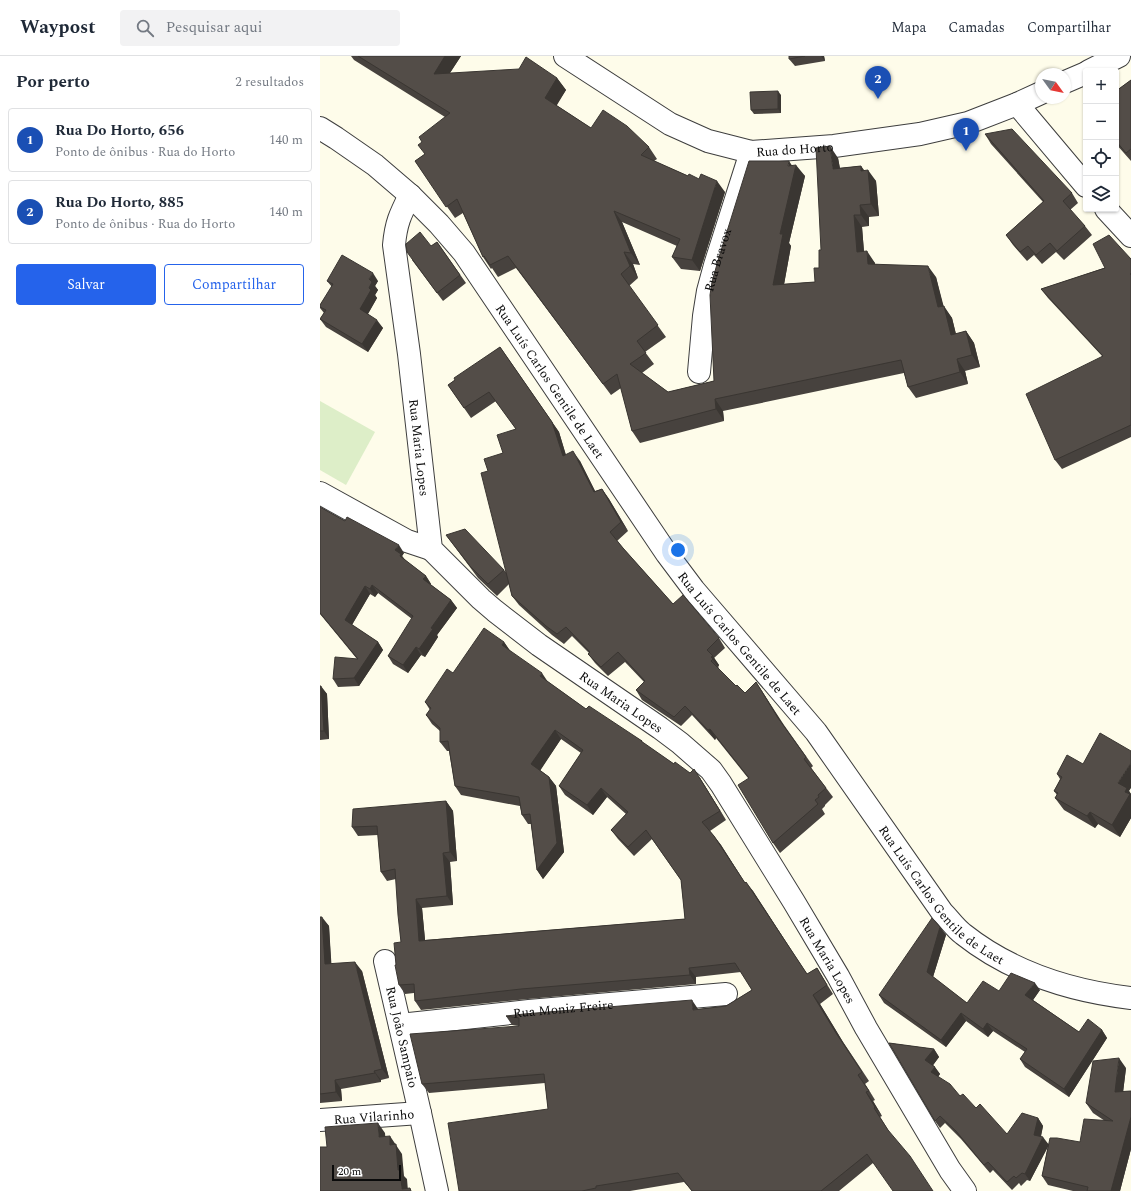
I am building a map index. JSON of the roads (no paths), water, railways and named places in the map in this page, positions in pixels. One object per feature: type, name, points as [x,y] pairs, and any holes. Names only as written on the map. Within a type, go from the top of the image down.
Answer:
[{"type":"street","name":"Rua do Horto","points":[[565,56],[670,124],[708,141],[751,152],[834,146],[920,134],[968,123],[1035,96]]},
{"type":"street","points":[[1095,68],[1119,56]]},
{"type":"street","points":[[1071,79],[1083,74]]},
{"type":"street","points":[[1017,104],[1083,182]]},
{"type":"street","name":"Rua Luís Carlos Gentile de Laet","points":[[320,128],[375,165],[410,195],[439,224],[464,253],[676,566],[694,590],[816,732],[942,912],[962,933],[989,953],[1022,970],[1069,986],[1131,998]]},
{"type":"street","name":"Rua Bravox","points":[[699,372],[704,316],[708,291],[751,152]]},
{"type":"street","name":"Rua Maria Lopes","points":[[410,195],[399,215],[394,245],[409,354],[431,549],[494,611],[540,645],[660,728],[711,770],[798,909],[902,1089],[950,1170],[965,1191]]},
{"type":"street","points":[[1109,212],[1131,236]]},
{"type":"street","points":[[320,493],[407,541],[431,549]]},
{"type":"street","name":"Rua João Sampaio","points":[[385,961],[420,1113]]},
{"type":"street","name":"Rua Moniz Freire","points":[[400,1025],[529,1011],[726,994]]},
{"type":"street","name":"Rua Vilarinho","points":[[320,1120],[420,1113],[436,1191]]},
{"type":"place","name":"Rua Do Horto, 885","points":[[878,99]]},
{"type":"place","name":"Rua Do Horto, 656","points":[[966,151]]}]
